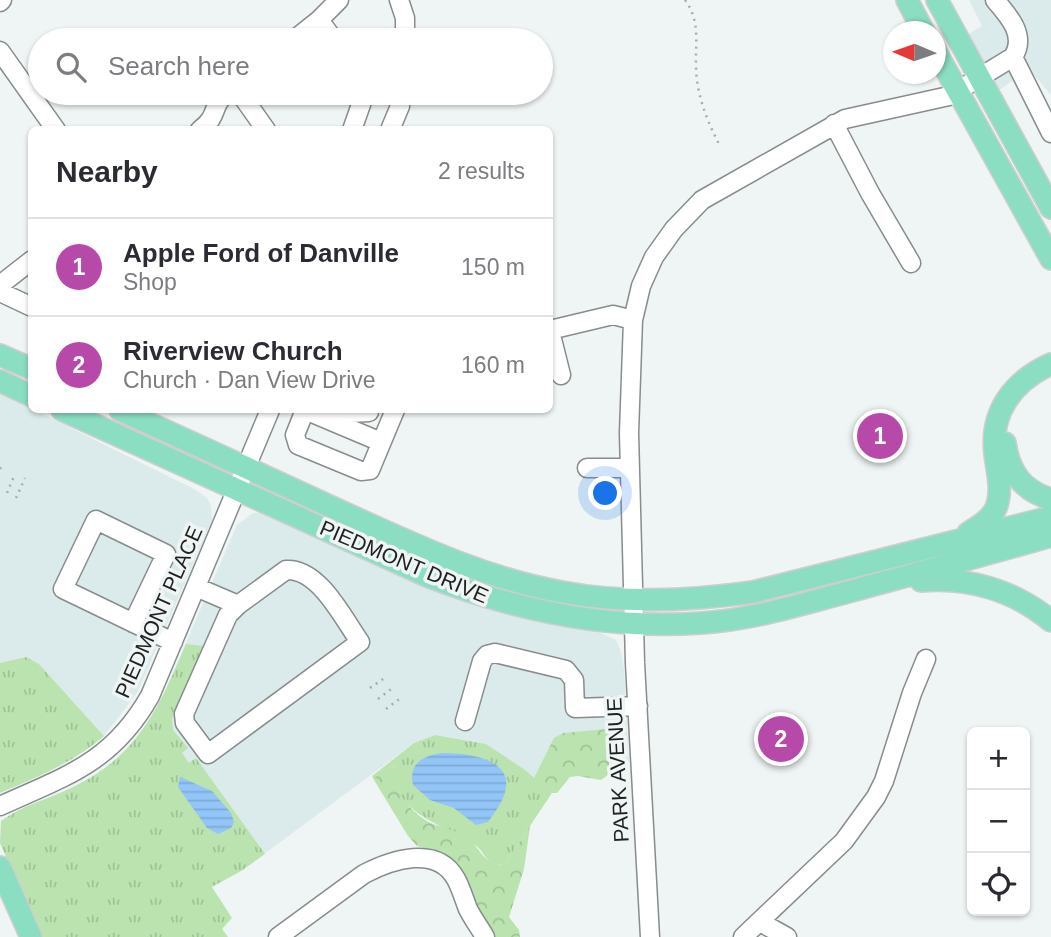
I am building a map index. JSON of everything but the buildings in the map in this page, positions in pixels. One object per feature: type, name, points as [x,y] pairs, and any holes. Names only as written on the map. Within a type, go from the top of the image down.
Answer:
[{"type":"main road","points":[[907,0],[918,21]]},
{"type":"main road","points":[[937,0],[1051,208]]},
{"type":"main road","points":[[946,70],[1051,259]]},
{"type":"main road","points":[[0,355],[28,367]]},
{"type":"main road","points":[[1051,368],[1016,405],[1008,420],[1005,444],[1012,470],[1019,481],[1031,491],[1051,499]]},
{"type":"main road","points":[[886,559],[900,552],[964,535],[989,518],[999,500],[995,434],[1002,407],[1018,385],[1051,368]]},
{"type":"main road","points":[[0,381],[28,394]]},
{"type":"main road","name":"PIEDMONT DRIVE","points":[[69,413],[427,576],[475,595],[556,615],[634,623],[703,623],[769,613],[1051,536]]},
{"type":"main road","name":"PIEDMONT DRIVE","points":[[127,413],[413,544],[486,573],[565,593],[634,600],[712,598],[753,592],[1051,517]]},
{"type":"main road","points":[[887,582],[947,580],[980,584],[1023,601],[1051,621]]},
{"type":"main road","points":[[0,867],[31,937]]},
{"type":"street","points":[[309,28],[339,0]]},
{"type":"street","points":[[399,0],[405,28]]},
{"type":"street","points":[[995,0],[1015,26],[1019,41],[1013,57],[1051,133]]},
{"type":"street","points":[[319,20],[325,28]]},
{"type":"street","points":[[0,51],[28,90]]},
{"type":"street","name":"PARK AVENUE","points":[[650,937],[634,623],[629,433],[633,320],[641,286],[654,257],[674,229],[702,200],[834,124],[845,119],[931,102],[958,92],[1013,57]]},
{"type":"street","points":[[38,105],[53,126]]},
{"type":"street","points":[[211,126],[216,105]]},
{"type":"street","points":[[248,105],[263,126]]},
{"type":"street","points":[[353,126],[361,105]]},
{"type":"street","points":[[392,126],[400,105]]},
{"type":"street","points":[[834,124],[911,263]]},
{"type":"street","points":[[0,285],[28,263]]},
{"type":"street","points":[[0,292],[28,305]]},
{"type":"street","points":[[553,330],[613,315],[633,320]]},
{"type":"street","points":[[553,343],[561,375]]},
{"type":"street","name":"PIEDMONT PLACE","points":[[0,806],[76,772],[113,746],[138,716],[173,642],[269,413]]},
{"type":"street","points":[[304,413],[295,435],[298,445],[361,471],[370,470],[386,431]]},
{"type":"street","points":[[350,413],[329,413],[332,429],[386,431]]},
{"type":"street","points":[[370,413],[386,431]]},
{"type":"street","points":[[587,468],[630,468]]},
{"type":"street","points":[[133,623],[166,554],[96,520],[63,589],[133,623],[173,642]]},
{"type":"street","points":[[296,571],[315,580],[360,642],[208,754],[185,723],[184,714],[225,620],[238,605],[282,572],[296,571]]},
{"type":"street","points":[[196,587],[238,605]]},
{"type":"street","points":[[465,721],[482,661],[487,655],[495,653],[566,670],[574,680],[575,708],[638,706]]},
{"type":"street","points":[[743,937],[844,841],[876,797],[926,659]]},
{"type":"street","points":[[278,937],[364,874],[379,866],[416,858],[440,861],[449,869],[485,937]]},
{"type":"street","points":[[760,922],[787,937]]},
{"type":"path","points":[[685,0],[695,20],[697,31],[698,90],[720,146]]},
{"type":"path","points":[[7,494],[15,474]]},
{"type":"path","points":[[16,498],[25,478]]},
{"type":"path","points":[[370,688],[386,677]]},
{"type":"path","points":[[378,699],[394,687]]},
{"type":"path","points":[[386,709],[401,697]]},
{"type":"shaded area","points":[[969,0],[1051,0],[1051,95],[1029,69],[998,91],[964,37],[982,26]]},
{"type":"shaded area","points":[[0,393],[28,407],[28,413],[40,413],[196,490],[207,498],[211,506],[212,520],[137,693],[104,736],[39,664],[26,657],[0,663]]},
{"type":"shaded area","points":[[264,512],[429,588],[511,615],[596,631],[616,640],[624,669],[629,762],[572,766],[552,793],[524,769],[486,744],[435,735],[414,743],[241,871],[86,781],[116,760],[138,737],[156,712],[237,525],[253,513]]},
{"type":"green space","points":[[186,644],[204,646],[172,719],[173,730],[188,748],[182,753],[189,763],[196,758],[265,854],[212,887],[232,918],[222,929],[228,937],[41,937],[0,843],[1,821],[18,810],[75,786],[116,759],[131,744],[156,708]]},
{"type":"green space","points":[[26,657],[39,664],[104,736],[67,762],[0,793],[0,663]]},
{"type":"green space","points":[[608,729],[612,731],[608,775],[601,780],[570,777],[557,793],[552,793],[534,778],[554,738],[563,733]]},
{"type":"green space","points":[[435,735],[486,744],[524,769],[552,793],[504,865],[492,863],[475,845],[409,806],[399,795],[394,782],[395,766],[380,772],[374,780],[372,776],[414,743]]},
{"type":"green space","points":[[396,766],[396,783],[410,807],[431,823],[466,837],[491,862],[504,865],[530,826],[524,869],[509,917],[519,930],[520,937],[494,937],[450,861],[439,852],[417,846],[408,836],[374,780],[380,771]]},
{"type":"water","points":[[443,753],[484,759],[501,769],[505,777],[505,792],[488,822],[476,825],[454,808],[430,800],[413,785],[415,766],[424,758]]},
{"type":"water","points":[[180,777],[212,791],[231,813],[234,822],[231,828],[218,834],[207,828],[178,787]]},
{"type":"place","name":"Apple Ford of Danville","points":[[880,436]]},
{"type":"place","name":"Riverview Church","points":[[781,739]]}]
